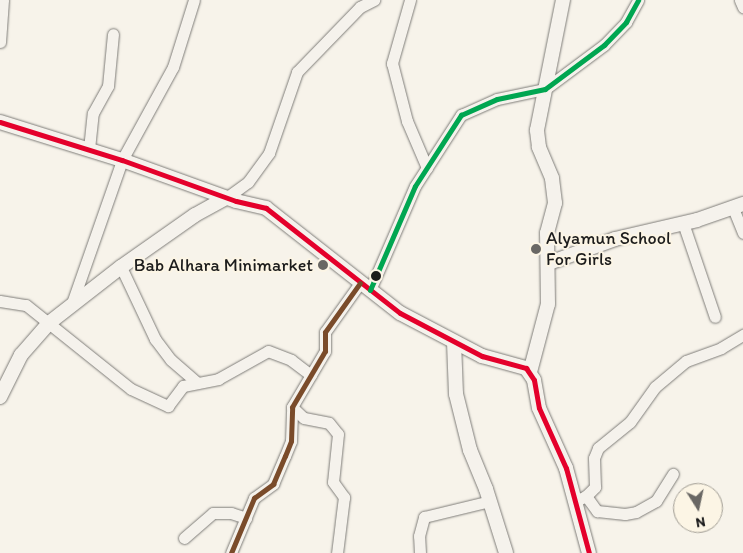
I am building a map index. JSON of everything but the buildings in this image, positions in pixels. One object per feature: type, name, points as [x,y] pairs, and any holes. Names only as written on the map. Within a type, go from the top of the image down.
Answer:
[{"type":"street","points":[[1,34],[4,0]]},
{"type":"street","points":[[70,306],[122,160],[146,110],[173,67],[194,0]]},
{"type":"street","points":[[0,396],[21,355],[49,323],[121,267],[195,214],[226,198],[248,182],[268,153],[297,72],[360,7],[374,0]]},
{"type":"street","points":[[410,0],[406,24],[392,63],[407,121],[427,168]]},
{"type":"street","points":[[563,0],[537,134],[555,191],[555,210],[547,233],[549,263],[548,304],[530,372],[539,408],[580,499],[588,553]]},
{"type":"street","points":[[231,553],[254,498],[273,484],[285,456],[291,441],[292,407],[325,351],[325,332],[365,287],[415,186],[461,115],[497,99],[545,89],[604,45],[626,22],[638,0]]},
{"type":"street","points":[[740,0],[743,8]]},
{"type":"street","points":[[88,149],[93,113],[108,86],[113,34]]},
{"type":"street","points":[[0,122],[122,160],[226,198],[276,213],[365,287],[400,313],[482,356],[520,365],[530,372]]},
{"type":"street","points":[[549,263],[615,239],[682,223],[738,206],[743,233]]},
{"type":"street","points":[[682,223],[715,317]]},
{"type":"street","points":[[121,267],[155,339],[171,360],[197,383]]},
{"type":"street","points":[[0,301],[26,305],[131,389],[168,406],[183,386],[218,379],[268,351],[291,360],[311,374]]},
{"type":"street","points":[[580,499],[595,486],[594,458],[598,448],[630,422],[655,387],[686,361],[721,348],[743,336]]},
{"type":"street","points":[[454,342],[456,394],[470,450],[490,501],[506,553]]},
{"type":"street","points":[[292,407],[304,418],[329,423],[338,434],[333,482],[344,497],[337,553]]},
{"type":"street","points":[[580,499],[597,511],[625,514],[636,512],[656,501],[673,474]]},
{"type":"street","points":[[420,553],[418,536],[424,517],[490,501]]},
{"type":"street","points":[[184,538],[214,513],[231,512],[246,518]]},
{"type":"transit line","points":[[370,290],[415,186],[461,115],[497,99],[545,89],[604,45],[626,22],[638,0]]},
{"type":"transit line","points":[[0,122],[122,160],[236,201],[266,208],[400,313],[482,356],[526,368],[534,380],[539,408],[566,468],[589,553]]},
{"type":"transit line","points":[[231,553],[254,498],[273,484],[285,456],[291,441],[292,407],[325,351],[325,332],[360,283]]},
{"type":"place","name":"Alyamun School For Girls","points":[[536,249]]},
{"type":"place","name":"Bab Alhara Minimarket","points":[[323,265]]}]
